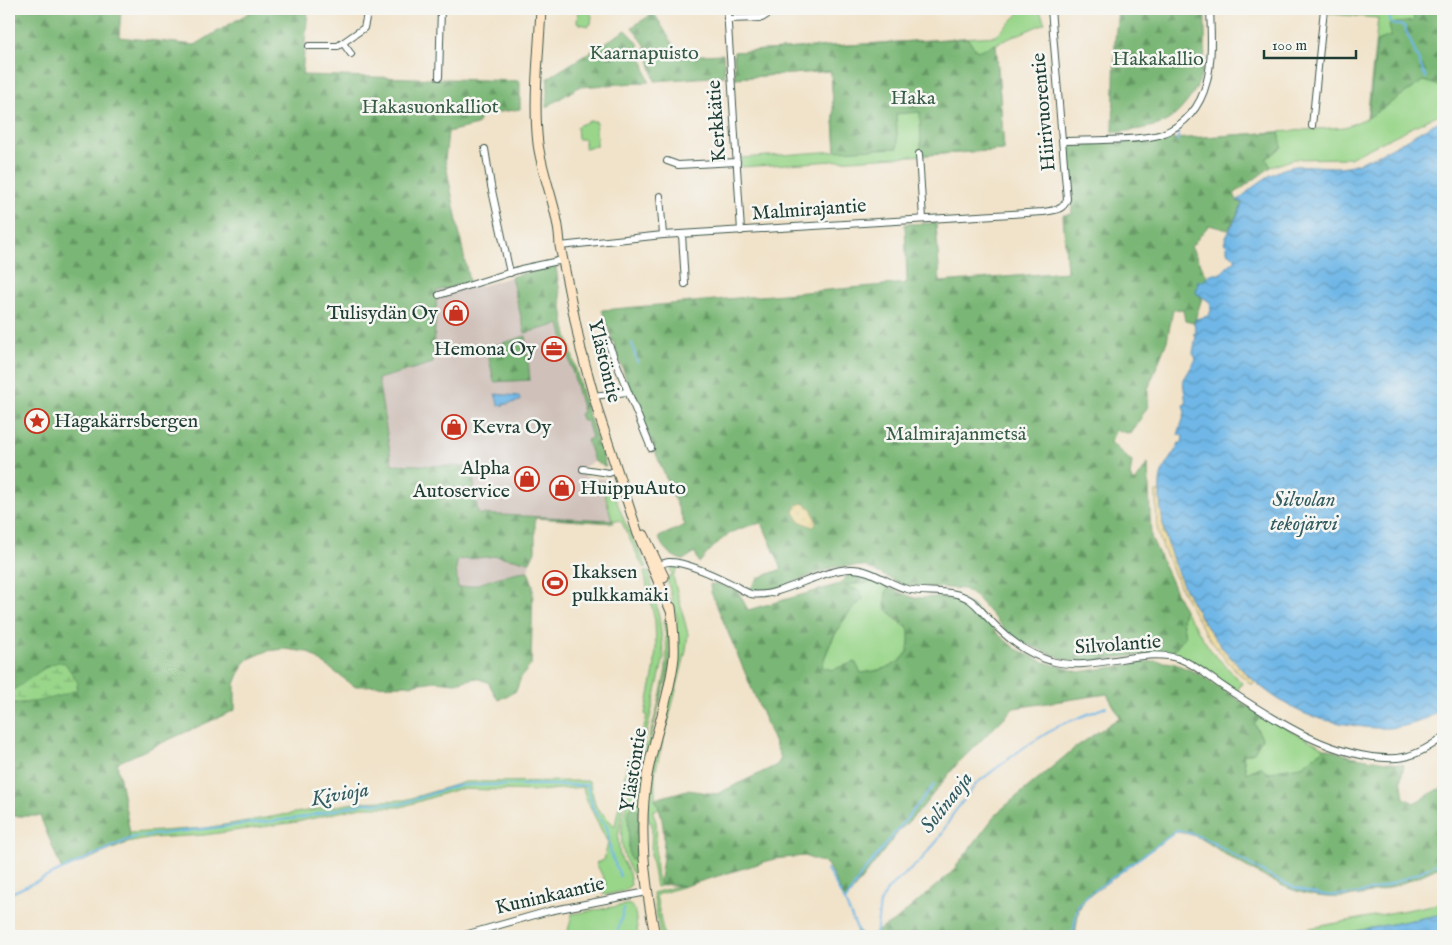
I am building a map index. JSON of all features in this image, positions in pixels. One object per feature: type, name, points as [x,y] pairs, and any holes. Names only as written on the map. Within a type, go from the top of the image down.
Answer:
[{"type":"main road","name":"Ylästöntie","points":[[541,9],[537,125],[548,189],[550,217],[560,246],[581,350],[593,396],[638,534],[656,566],[671,611],[674,634],[672,670],[650,758],[644,798],[642,835],[647,892],[655,936]]},
{"type":"street","points":[[309,46],[330,48],[343,43],[364,28],[368,9]]},
{"type":"street","points":[[439,77],[441,9]]},
{"type":"street","name":"Kerkkätie","points":[[726,9],[741,231]]},
{"type":"street","points":[[727,19],[762,18],[776,9]]},
{"type":"street","name":"Hiirivuorentie","points":[[1051,9],[1067,200],[1060,209]]},
{"type":"street","points":[[1063,141],[1161,134],[1181,123],[1198,103],[1211,69],[1210,9]]},
{"type":"street","points":[[1312,126],[1324,9]]},
{"type":"street","points":[[343,43],[350,54]]},
{"type":"street","points":[[485,149],[510,273]]},
{"type":"street","points":[[919,154],[923,219]]},
{"type":"street","points":[[667,161],[678,165],[736,162]]},
{"type":"street","points":[[660,196],[663,236]]},
{"type":"street","name":"Malmirajantie","points":[[560,246],[682,234],[1060,209]]},
{"type":"street","points":[[682,234],[686,284]]},
{"type":"street","points":[[440,295],[510,273],[563,260]]},
{"type":"street","points":[[606,340],[651,448]]},
{"type":"street","points":[[593,396],[627,392]]},
{"type":"street","points":[[583,469],[609,473],[617,470]]},
{"type":"street","name":"Silvolantie","points":[[656,566],[669,561],[681,564],[729,583],[748,594],[761,595],[817,575],[852,568],[867,572],[905,589],[946,593],[968,598],[1012,643],[1050,660],[1068,665],[1085,666],[1150,657],[1180,659],[1279,721],[1315,739],[1348,751],[1398,758],[1428,748],[1443,737]]},
{"type":"street","name":"Kuninkaantie","points":[[461,936],[549,911],[647,892]]},
{"type":"street","points":[[328,936],[336,936]]},
{"type":"shaded area","points":[[511,277],[525,333],[560,324],[583,413],[580,414],[587,420],[592,439],[587,440],[594,461],[583,468],[585,477],[607,479],[621,521],[478,514],[472,467],[392,464],[378,379],[433,363],[437,290],[469,282],[471,289]]},
{"type":"shaded area","points":[[497,556],[530,562],[528,571],[515,572],[469,587],[458,588],[456,567],[458,560]]},
{"type":"green space","name":"Hakasuonkalliot","points":[[9,9],[121,9],[119,37],[195,45],[255,9],[299,13],[299,9],[308,9],[302,75],[520,81],[520,109],[481,115],[477,125],[448,132],[445,160],[469,282],[437,291],[433,363],[378,379],[392,464],[472,467],[478,514],[612,520],[614,523],[535,518],[535,551],[530,562],[497,556],[458,560],[456,567],[458,588],[528,571],[533,585],[531,665],[521,677],[516,691],[498,700],[488,682],[476,678],[455,683],[435,681],[409,685],[354,686],[308,652],[285,649],[267,651],[249,659],[243,665],[235,684],[235,710],[117,763],[130,833],[127,843],[62,870],[40,816],[9,816],[9,703],[23,704],[46,666],[25,684],[9,692]]},
{"type":"green space","points":[[578,9],[592,9],[589,11],[592,16],[591,24],[588,26],[577,23]]},
{"type":"green space","name":"Haka","points":[[1023,9],[1039,9],[1045,23],[996,44],[1004,150],[741,167],[741,158],[836,151],[831,71],[735,78],[734,52],[996,36]]},
{"type":"green space","name":"Hakakallio","points":[[1118,9],[1205,9],[1205,49],[1202,72],[1198,84],[1178,113],[1158,125],[1113,133],[1115,40]]},
{"type":"green space","points":[[1330,9],[1443,9],[1424,80],[1443,87],[1443,112],[1350,158],[1294,159],[1271,167],[1266,159],[1282,147],[1153,141],[1345,127],[1367,118],[1378,18],[1330,14]]},
{"type":"green space","points":[[1413,9],[1443,9],[1443,87],[1423,81],[1368,118],[1377,41],[1391,36],[1389,24],[1414,21]]},
{"type":"green space","points":[[654,13],[680,56],[723,54],[725,76],[655,81],[645,45],[632,27]]},
{"type":"green space","points":[[626,30],[638,43],[649,82],[579,87],[546,107],[548,78]]},
{"type":"green space","name":"Haka","points":[[967,38],[977,51],[996,44],[1004,150],[921,155],[920,112],[896,114],[898,148],[836,151],[831,71],[735,78],[734,52]]},
{"type":"green space","points":[[590,121],[596,121],[597,146],[585,148],[584,139],[578,139],[577,126]]},
{"type":"green space","name":"Malmirajanmetsä","points":[[1279,132],[1282,147],[1266,159],[1271,167],[1234,194],[1238,202],[1242,202],[1241,208],[1228,230],[1209,225],[1191,247],[1207,276],[1196,293],[1202,298],[1194,323],[1185,321],[1183,309],[1173,310],[1167,341],[1148,389],[1148,406],[1131,434],[1116,430],[1110,442],[1132,462],[1130,476],[1135,482],[1148,463],[1151,537],[1184,610],[1182,620],[1185,636],[1173,651],[1089,661],[1070,661],[1020,642],[1005,630],[977,598],[964,589],[904,585],[864,566],[834,567],[772,590],[749,591],[758,578],[782,569],[762,523],[741,528],[726,536],[699,563],[695,552],[683,560],[672,555],[662,545],[659,537],[685,525],[629,387],[602,310],[907,283],[905,224],[936,223],[940,282],[1067,272],[1063,215],[1072,214],[1067,146]]},
{"type":"green space","points":[[549,266],[556,267],[565,327],[584,401],[606,467],[594,461],[587,440],[592,438],[587,421],[583,421],[580,414],[583,412],[560,324],[525,333],[511,277]]},
{"type":"green space","points":[[526,336],[530,380],[494,382],[487,348]]},
{"type":"green space","points":[[609,481],[624,520],[647,567],[643,567],[621,521],[612,520],[602,484]]},
{"type":"green space","points":[[679,565],[673,576],[688,634],[686,651],[655,772],[655,799],[660,809],[653,810],[656,822],[656,868],[659,883],[668,884],[656,887],[651,857],[652,823],[649,822],[647,809],[677,619],[667,579],[672,574],[670,568]]},
{"type":"green space","points":[[644,572],[649,572],[659,616],[664,657],[646,735],[626,782],[618,839],[620,856],[629,873],[631,885],[623,891],[606,895],[602,893],[606,883],[596,863],[604,860],[608,843],[586,799],[583,787],[538,791],[458,789],[401,807],[361,807],[297,822],[205,835],[153,838],[127,843],[130,833],[206,828],[360,802],[405,800],[465,782],[589,781],[596,807],[615,826],[627,764],[644,728],[654,671],[656,647],[655,621]]},
{"type":"green space","points":[[849,574],[858,574],[872,580],[868,583],[844,585],[860,591],[863,599],[855,606],[837,630],[828,648],[822,667],[832,670],[855,662],[861,673],[889,667],[901,660],[908,649],[909,629],[885,608],[886,592],[889,588],[914,598],[937,597],[960,600],[972,605],[999,635],[1016,649],[1044,662],[1079,672],[1155,661],[1173,663],[1197,673],[1263,716],[1254,723],[1262,738],[1254,752],[1243,755],[1246,773],[1261,766],[1268,774],[1280,769],[1302,766],[1325,748],[1350,756],[1404,765],[1401,778],[1404,798],[1414,803],[1443,787],[1443,865],[1380,891],[1346,897],[1312,895],[1291,889],[1271,880],[1200,838],[1175,832],[1085,899],[1079,909],[1075,933],[1070,936],[869,936],[896,920],[952,872],[997,813],[1076,747],[1120,717],[1107,694],[1014,708],[957,764],[921,809],[899,831],[845,901],[827,864],[804,856],[774,859],[685,886],[659,884],[664,840],[662,819],[655,799],[687,790],[717,794],[777,765],[781,758],[711,592],[710,584],[719,584],[738,591],[748,610],[840,584]]},
{"type":"green space","points":[[872,580],[889,588],[886,592],[893,617],[909,629],[909,644],[905,655],[901,660],[888,667],[861,673],[855,662],[832,670],[821,667],[837,630],[855,606],[863,599],[844,585],[868,583]]},
{"type":"green space","points":[[1184,610],[1212,652],[1242,683],[1236,693],[1173,651],[1185,636],[1182,620]]},
{"type":"green space","points":[[666,620],[670,652],[650,744],[641,809],[639,874],[634,875],[626,861],[622,845],[624,812],[628,795],[651,730],[663,683],[667,654],[663,621]]},
{"type":"green space","points":[[58,662],[65,663],[78,683],[76,690],[43,700],[9,703],[9,692],[45,668]]},
{"type":"green space","points":[[1263,716],[1325,748],[1299,767],[1276,772],[1246,774],[1243,755],[1254,752],[1262,738],[1254,723]]},
{"type":"green space","points":[[633,807],[639,811],[637,857],[631,860],[629,855],[628,809]]},
{"type":"green space","points":[[685,886],[656,895],[664,936],[660,936],[653,893]]},
{"type":"green space","points":[[1443,903],[1443,914],[1331,936],[1268,936]]},
{"type":"green space","points":[[630,904],[635,911],[638,936],[563,936],[568,931],[572,914]]},
{"type":"green space","points":[[856,928],[863,935],[869,936],[857,936]]},
{"type":"sand","points":[[1156,492],[1161,492],[1164,534],[1201,619],[1249,677],[1256,681],[1252,685],[1238,673],[1215,646],[1186,599],[1159,536]]},
{"type":"sand","points":[[803,503],[814,514],[816,524],[813,527],[799,521],[794,512],[797,505]]},
{"type":"water","name":"Silvolan tekojärvi","points":[[1443,119],[1443,708],[1413,724],[1391,728],[1357,726],[1318,718],[1295,709],[1268,692],[1242,669],[1218,642],[1198,613],[1181,581],[1169,548],[1162,515],[1160,482],[1165,466],[1179,443],[1182,443],[1183,436],[1178,435],[1185,413],[1183,405],[1186,404],[1183,381],[1196,359],[1193,353],[1196,336],[1193,334],[1196,333],[1194,323],[1196,319],[1208,316],[1211,311],[1210,302],[1196,293],[1198,281],[1204,281],[1210,274],[1220,274],[1230,264],[1235,262],[1235,257],[1227,252],[1227,246],[1224,243],[1241,206],[1242,202],[1237,201],[1257,184],[1279,171],[1296,166],[1342,167],[1358,163],[1390,149]]},
{"type":"water","points":[[495,394],[519,396],[520,401],[499,406]]},
{"type":"water","points":[[1443,914],[1443,936],[1331,936]]},
{"type":"waterway","points":[[1388,9],[1391,24],[1404,26],[1426,78]]},
{"type":"waterway","points":[[1178,133],[1178,141]]},
{"type":"waterway","points":[[632,343],[637,362]]},
{"type":"waterway","name":"Solinaoja","points":[[876,936],[880,903],[887,890],[920,861],[938,840],[953,814],[977,783],[1023,748],[1060,725],[1106,707]]},
{"type":"waterway","name":"Kivioja","points":[[9,894],[134,837],[299,818],[366,803],[401,804],[455,786],[468,785],[587,785],[593,809],[607,827],[611,854],[620,876]]},
{"type":"waterway","points":[[845,902],[861,875],[934,785]]},
{"type":"waterway","points":[[1068,936],[1073,932],[1078,906],[1087,896],[1177,831],[1186,832],[1210,841],[1290,886],[1326,895],[1361,893],[1378,889],[1412,876],[1443,861]]},
{"type":"waterway","points":[[827,869],[845,902],[860,936]]},
{"type":"waterway","name":"Kivioja","points":[[616,936],[624,909]]},
{"type":"place","name":"Tulisydän Oy","points":[[456,313]]},
{"type":"place","name":"Hemona Oy","points":[[554,349]]},
{"type":"place","name":"Hagakärrsbergen","points":[[37,421]]},
{"type":"place","name":"Kevra Oy","points":[[454,427]]},
{"type":"place","name":"Alpha Autoservice","points":[[527,479]]},
{"type":"place","name":"HuippuAuto","points":[[562,488]]},
{"type":"place","name":"Ikaksen pulkkamäki","points":[[555,583]]},
{"type":"park label","name":"Kaarnapuisto","points":[[644,53]]}]
